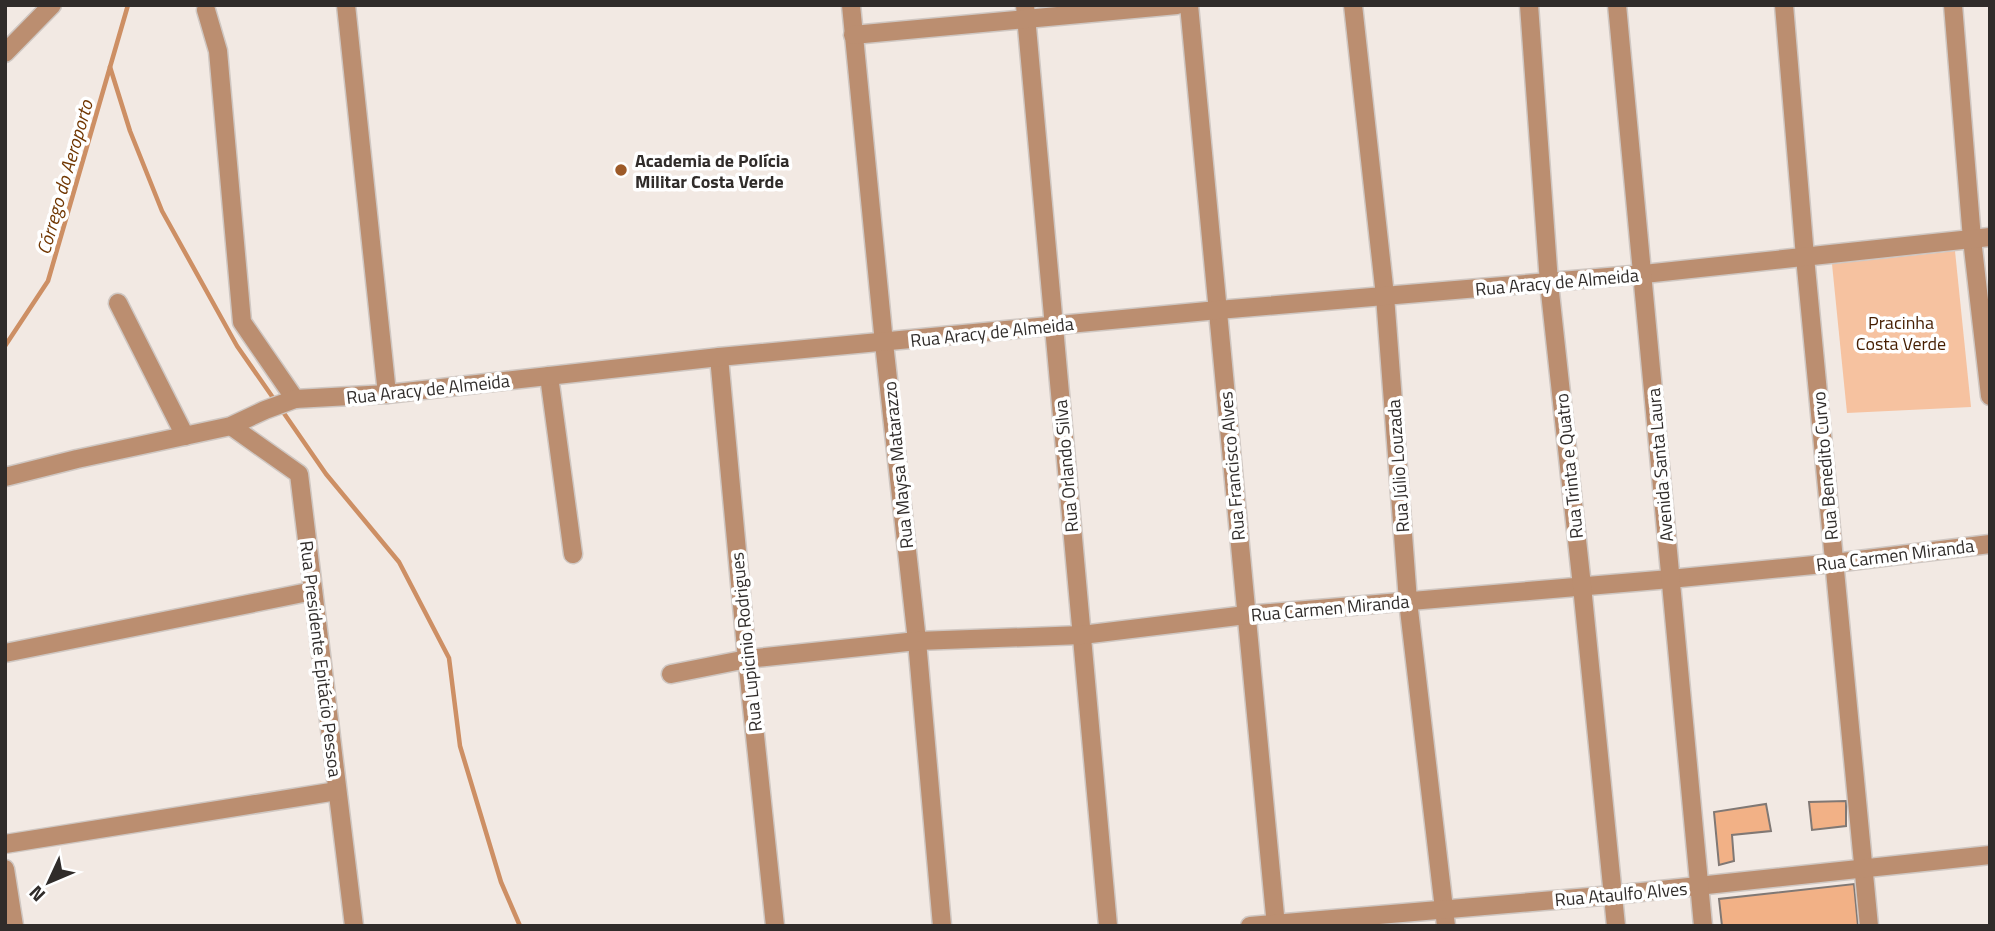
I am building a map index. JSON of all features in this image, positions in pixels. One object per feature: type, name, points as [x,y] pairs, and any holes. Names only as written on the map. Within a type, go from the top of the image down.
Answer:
[{"type":"street","points":[[5,53],[52,5]]},
{"type":"street","points":[[346,5],[387,394]]},
{"type":"street","name":"Rua Maysa Matarazzo","points":[[850,5],[917,641],[942,926]]},
{"type":"street","points":[[853,35],[1025,12],[1177,5]]},
{"type":"street","name":"Rua Francisco Alves","points":[[1189,5],[1276,925]]},
{"type":"street","name":"Rua Júlio Louzada","points":[[1353,5],[1385,296],[1408,601],[1446,918]]},
{"type":"street","name":"Rua Trinta e Quatro","points":[[1529,5],[1549,283],[1583,586],[1616,926]]},
{"type":"street","name":"Avenida Santa Laura","points":[[1617,5],[1703,926]]},
{"type":"street","name":"Rua Benedito Curvo","points":[[1784,5],[1805,257],[1869,926]]},
{"type":"street","points":[[1953,5],[1981,238],[1990,396]]},
{"type":"street","points":[[206,10],[218,51],[242,322],[289,401]]},
{"type":"street","name":"Rua Orlando Silva","points":[[1025,12],[1108,926]]},
{"type":"street","name":"Rua Aracy de Almeida","points":[[5,477],[231,426],[289,401],[387,394],[719,357],[1218,310],[1644,274],[1981,238]]},
{"type":"street","points":[[118,303],[185,436]]},
{"type":"street","name":"Rua Lupicinio Rodrigues","points":[[719,357],[775,926]]},
{"type":"street","points":[[549,376],[573,554]]},
{"type":"street","name":"Rua Presidente Epitácio Pessoa","points":[[231,426],[299,474],[354,926]]},
{"type":"street","name":"Rua Carmen Miranda","points":[[671,674],[747,659],[917,641],[1082,635],[1246,615],[1670,579],[1990,544]]},
{"type":"street","points":[[5,653],[313,591]]},
{"type":"street","points":[[5,844],[337,791]]},
{"type":"street","name":"Rua Ataulfo Alves","points":[[1250,926],[1446,918],[1613,895],[1990,855]]},
{"type":"street","points":[[5,869],[15,926]]},
{"type":"green space","name":"Pracinha Costa Verde","points":[[1955,251],[1971,407],[1847,413],[1832,264]]},
{"type":"building","points":[[1846,801],[1846,826],[1812,830],[1809,802]]},
{"type":"building","points":[[1766,804],[1771,831],[1732,835],[1734,861],[1719,865],[1714,812]]},
{"type":"building","points":[[1854,884],[1858,926],[1722,926],[1719,899]]},
{"type":"waterway","name":"Córrego do Aeroporto","points":[[5,346],[48,281],[128,5]]},
{"type":"waterway","points":[[110,67],[130,131],[162,211],[237,346],[276,402]]},
{"type":"waterway","points":[[281,409],[326,474],[399,562],[449,658],[460,746],[501,882],[520,926]]},
{"type":"place","name":"Academia de Polícia Militar Costa Verde","points":[[621,170]]}]
